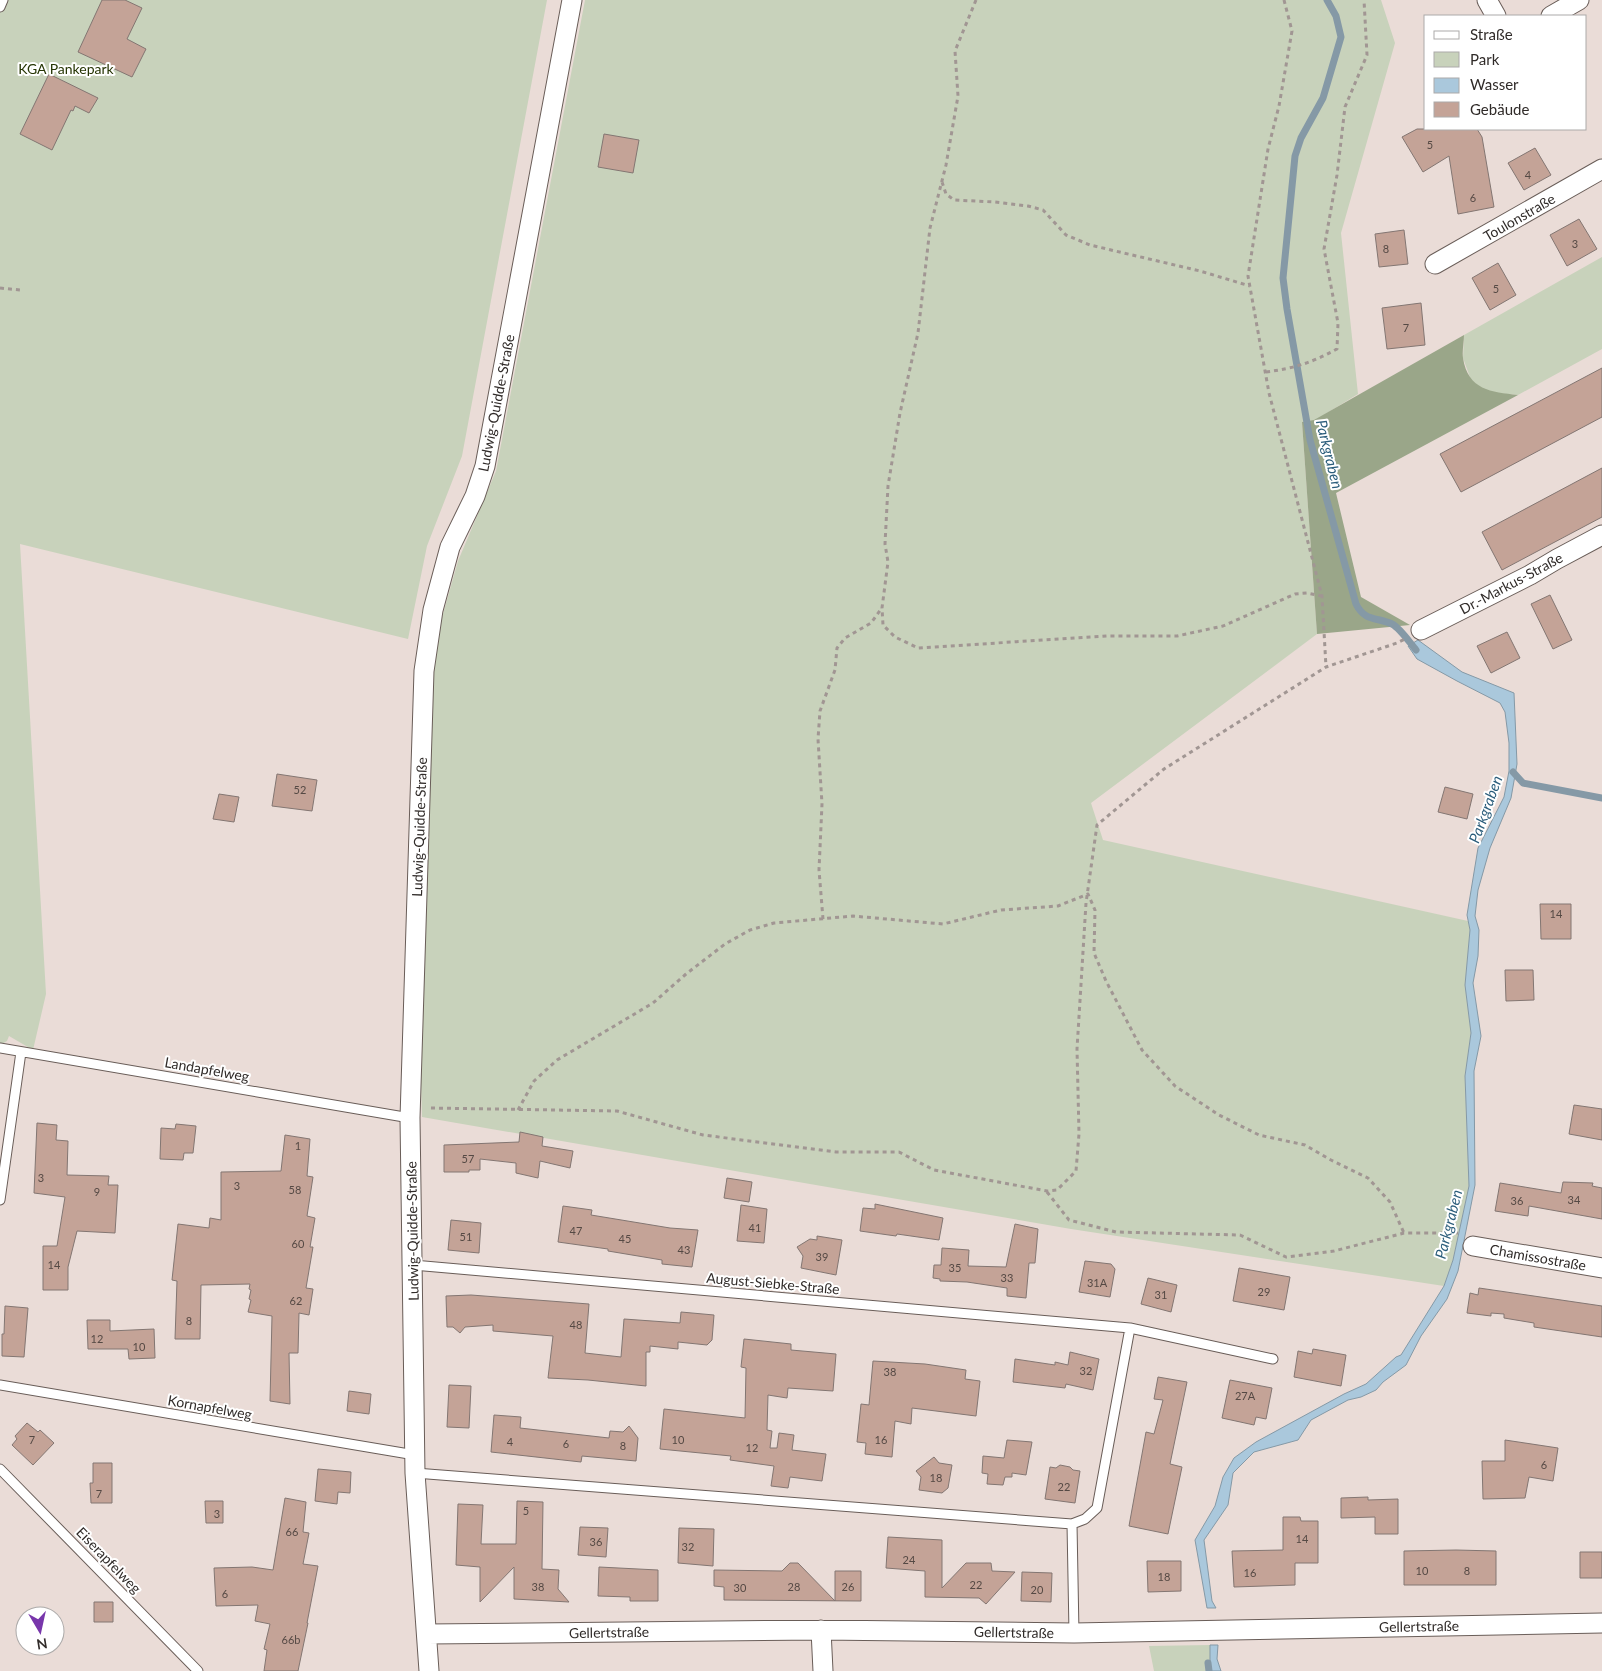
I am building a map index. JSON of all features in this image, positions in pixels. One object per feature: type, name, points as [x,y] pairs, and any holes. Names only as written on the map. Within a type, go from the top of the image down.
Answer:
[{"type":"street","name":"Ludwig-Quidde-Straße","points":[[429,1671],[415,1464],[410,1112],[425,662],[433,610],[450,547],[475,496],[485,466],[572,0]]},
{"type":"street","points":[[1487,0],[1495,15]]},
{"type":"street","points":[[1553,15],[1579,0]]},
{"type":"street","name":"Toulonstraße","points":[[1435,264],[1602,169]]},
{"type":"street","name":"Dr.-Markus-Straße","points":[[1420,630],[1530,575],[1602,536]]},
{"type":"street","name":"Chamissostraße","points":[[1473,1246],[1602,1268]]},
{"type":"street","name":"Gellertstraße","points":[[426,1634],[821,1630],[1074,1633],[1602,1623]]},
{"type":"street","points":[[821,1630],[823,1671]]},
{"type":"lane","points":[[0,7],[3,0]]},
{"type":"lane","name":"Landapfelweg","points":[[0,1048],[410,1112]]},
{"type":"lane","points":[[0,1200],[21,1052]]},
{"type":"lane","name":"August-Siebke-Straße","points":[[413,1265],[1130,1328],[1273,1359]]},
{"type":"lane","points":[[415,1464],[1072,1524],[1085,1519],[1097,1508],[1130,1328]]},
{"type":"lane","name":"Kornapfelweg","points":[[0,1385],[415,1464]]},
{"type":"lane","name":"Eiserapfelweg","points":[[0,1469],[198,1671]]},
{"type":"lane","points":[[1072,1524],[1074,1633]]},
{"type":"path","points":[[976,0],[955,51],[958,96],[942,181],[930,228],[918,333],[900,414],[888,486],[885,544],[888,562],[882,608],[883,625],[895,636],[918,648],[1107,636],[1177,636],[1223,626],[1295,594],[1306,593],[1322,596]]},
{"type":"path","points":[[1284,0],[1292,31],[1279,106],[1268,149],[1260,193],[1248,276],[1266,372],[1322,596],[1326,667]]},
{"type":"path","points":[[1266,372],[1312,362],[1337,349],[1338,323],[1324,249],[1337,174],[1345,108],[1367,55],[1364,0]]},
{"type":"path","points":[[942,181],[946,194],[954,200],[995,202],[1043,210],[1066,235],[1090,245],[1200,271],[1250,286]]},
{"type":"path","points":[[0,288],[20,290]]},
{"type":"path","points":[[824,919],[819,870],[822,804],[818,739],[820,711],[835,670],[837,648],[845,638],[870,623],[882,608]]},
{"type":"path","points":[[410,1112],[617,1111],[703,1135],[836,1152],[899,1152],[934,1170],[1047,1191],[1057,1190],[1076,1171],[1079,1134],[1078,1049],[1088,894],[1097,825],[1164,769],[1326,667],[1397,643]]},
{"type":"path","points":[[518,1110],[534,1081],[557,1060],[653,1003],[686,974],[725,944],[750,930],[774,924],[853,916],[870,916],[943,924],[1001,910],[1058,906],[1088,894]]},
{"type":"path","points":[[1088,894],[1095,910],[1094,953],[1106,981],[1142,1050],[1175,1086],[1219,1115],[1259,1135],[1305,1145],[1368,1178],[1390,1202],[1404,1233]]},
{"type":"path","points":[[1047,1191],[1069,1220],[1116,1232],[1240,1235],[1286,1257],[1334,1251],[1404,1233],[1460,1233],[1473,1246]]},
{"type":"green space","name":"KGA Pankepark","points":[[0,0],[547,0],[462,456],[427,546],[408,639],[20,544],[46,994],[33,1050],[9,1036],[7,1041],[0,1045]]},
{"type":"green space","points":[[585,0],[1381,0],[1395,43],[1341,233],[1358,394],[1314,421],[1302,422],[1317,634],[1091,803],[1103,840],[1468,921],[1470,930],[1465,985],[1471,1033],[1465,1076],[1469,1186],[1453,1260],[1444,1286],[1071,1229],[422,1117],[419,1016],[430,672],[439,628],[458,561],[496,471]]},
{"type":"green space","points":[[1602,257],[1602,349],[1518,395],[1495,393],[1483,389],[1471,380],[1463,358],[1464,335]]},
{"type":"green space","points":[[1464,335],[1463,358],[1466,369],[1475,383],[1490,390],[1518,395],[1336,493],[1361,597],[1410,625],[1317,634],[1302,422],[1314,420]]},
{"type":"green space","points":[[1210,1645],[1211,1671],[1154,1671],[1149,1646]]},
{"type":"water","points":[[1418,640],[1462,672],[1514,693],[1517,764],[1511,798],[1490,848],[1478,890],[1475,916],[1479,930],[1478,956],[1473,983],[1481,1036],[1474,1071],[1475,1185],[1458,1271],[1447,1299],[1421,1336],[1406,1365],[1383,1382],[1376,1390],[1361,1397],[1348,1400],[1311,1420],[1298,1440],[1254,1452],[1233,1473],[1228,1505],[1204,1540],[1212,1601],[1216,1608],[1207,1608],[1195,1540],[1215,1506],[1223,1477],[1234,1458],[1256,1442],[1366,1384],[1396,1357],[1401,1355],[1444,1286],[1453,1260],[1469,1186],[1465,1076],[1471,1033],[1465,985],[1470,930],[1467,915],[1478,848],[1504,797],[1509,771],[1509,743],[1505,712],[1500,703],[1417,659],[1408,646]]},
{"type":"water","points":[[1210,1645],[1218,1645],[1217,1659],[1221,1671],[1211,1671]]},
{"type":"building","points":[[102,0],[125,0],[142,8],[127,39],[146,49],[132,77],[78,52]]},
{"type":"building","points":[[49,74],[98,98],[89,113],[75,106],[73,111],[71,110],[52,150],[20,134]]},
{"type":"building","points":[[1417,129],[1478,130],[1482,137],[1494,207],[1458,214],[1449,156],[1423,172],[1402,137]]},
{"type":"building","points":[[604,134],[639,140],[633,173],[598,167]]},
{"type":"building","points":[[1535,148],[1551,175],[1524,190],[1508,163]]},
{"type":"building","points":[[1579,219],[1597,249],[1567,266],[1550,235]]},
{"type":"building","points":[[1404,230],[1408,264],[1379,267],[1375,234]]},
{"type":"building","points":[[1498,263],[1516,295],[1490,310],[1472,278]]},
{"type":"building","points":[[1421,303],[1425,345],[1387,349],[1382,308]]},
{"type":"building","points":[[1602,368],[1602,417],[1461,492],[1440,454]]},
{"type":"building","points":[[1602,468],[1602,517],[1502,570],[1482,532]]},
{"type":"building","points":[[1550,595],[1572,640],[1553,649],[1531,604]]},
{"type":"building","points":[[1507,632],[1520,658],[1491,673],[1477,646]]},
{"type":"building","points":[[277,774],[317,780],[312,811],[272,806]]},
{"type":"building","points":[[1445,787],[1473,794],[1467,819],[1438,812]]},
{"type":"building","points":[[219,794],[239,797],[234,822],[213,819]]},
{"type":"building","points":[[1540,904],[1571,904],[1571,939],[1541,939]]},
{"type":"building","points":[[1505,970],[1533,970],[1534,1000],[1506,1001]]},
{"type":"building","points":[[1574,1105],[1602,1109],[1602,1140],[1569,1134]]},
{"type":"building","points":[[37,1123],[57,1125],[56,1140],[68,1141],[67,1175],[109,1176],[108,1185],[118,1185],[115,1233],[77,1231],[68,1267],[68,1290],[43,1290],[43,1246],[57,1246],[65,1197],[34,1193]]},
{"type":"building","points":[[176,1124],[196,1126],[193,1153],[184,1153],[183,1160],[160,1159],[161,1128],[175,1129]]},
{"type":"building","points":[[520,1132],[543,1137],[542,1146],[573,1151],[570,1168],[540,1161],[538,1178],[516,1173],[516,1163],[480,1159],[480,1170],[444,1172],[444,1145],[519,1142]]},
{"type":"building","points":[[285,1135],[310,1139],[307,1176],[313,1177],[307,1216],[315,1218],[310,1247],[313,1247],[306,1288],[313,1289],[309,1315],[299,1313],[298,1353],[289,1353],[290,1404],[270,1401],[272,1316],[248,1312],[251,1300],[249,1299],[250,1284],[201,1285],[200,1339],[175,1339],[177,1281],[172,1280],[178,1224],[209,1228],[210,1218],[221,1220],[221,1172],[281,1171]]},
{"type":"building","points":[[727,1178],[752,1182],[749,1202],[724,1198]]},
{"type":"building","points":[[1563,1182],[1593,1183],[1592,1186],[1602,1188],[1602,1219],[1529,1206],[1528,1216],[1495,1211],[1500,1183],[1561,1193]]},
{"type":"building","points":[[875,1204],[943,1218],[939,1240],[860,1231],[863,1208],[875,1209]]},
{"type":"building","points":[[741,1205],[767,1209],[764,1243],[737,1241]]},
{"type":"building","points":[[563,1206],[592,1210],[591,1215],[670,1228],[698,1230],[692,1267],[662,1264],[662,1260],[608,1251],[608,1249],[558,1242]]},
{"type":"building","points":[[451,1220],[481,1223],[479,1253],[448,1250]]},
{"type":"building","points":[[1015,1224],[1038,1229],[1035,1263],[1029,1263],[1026,1298],[1007,1296],[1007,1288],[967,1282],[940,1281],[940,1279],[933,1278],[934,1265],[941,1265],[942,1248],[969,1250],[968,1266],[1006,1267]]},
{"type":"building","points":[[817,1236],[842,1240],[836,1275],[801,1268],[803,1256],[797,1247],[810,1239],[817,1240]]},
{"type":"building","points":[[1085,1261],[1111,1264],[1115,1269],[1110,1297],[1079,1292]]},
{"type":"building","points":[[1239,1268],[1290,1277],[1284,1310],[1233,1301]]},
{"type":"building","points":[[1148,1278],[1177,1285],[1171,1312],[1141,1304]]},
{"type":"building","points":[[1479,1288],[1602,1306],[1602,1337],[1534,1327],[1534,1323],[1504,1318],[1504,1314],[1491,1313],[1491,1316],[1467,1313],[1470,1293],[1478,1295]]},
{"type":"building","points":[[471,1295],[589,1304],[585,1353],[621,1357],[624,1319],[680,1323],[681,1312],[714,1315],[712,1340],[707,1345],[678,1342],[678,1349],[650,1346],[650,1352],[646,1352],[646,1386],[548,1378],[553,1336],[493,1331],[493,1325],[465,1327],[460,1333],[453,1327],[447,1327],[446,1296]]},
{"type":"building","points":[[5,1306],[28,1308],[24,1357],[2,1356]]},
{"type":"building","points":[[87,1320],[110,1320],[110,1331],[154,1329],[155,1358],[129,1359],[128,1349],[88,1349]]},
{"type":"building","points":[[744,1339],[791,1344],[791,1350],[836,1354],[833,1391],[788,1388],[787,1398],[768,1395],[767,1430],[772,1431],[770,1448],[777,1448],[779,1433],[794,1435],[792,1450],[826,1454],[822,1481],[790,1477],[788,1488],[771,1486],[774,1466],[730,1460],[731,1456],[660,1449],[664,1409],[745,1418],[746,1368],[741,1367]]},
{"type":"building","points":[[1313,1349],[1346,1355],[1341,1386],[1294,1377],[1298,1351],[1312,1354]]},
{"type":"building","points":[[1070,1352],[1099,1359],[1093,1390],[1066,1384],[1065,1388],[1013,1382],[1015,1359],[1055,1365],[1055,1362],[1068,1365]]},
{"type":"building","points":[[873,1361],[925,1364],[966,1370],[965,1379],[980,1381],[976,1416],[912,1408],[911,1424],[895,1421],[892,1457],[865,1454],[866,1443],[857,1442],[861,1404],[869,1405]]},
{"type":"building","points":[[1158,1377],[1187,1382],[1170,1464],[1182,1467],[1168,1534],[1129,1526],[1146,1432],[1154,1434],[1163,1400],[1154,1399]]},
{"type":"building","points":[[1230,1380],[1272,1388],[1266,1419],[1256,1417],[1254,1425],[1222,1418]]},
{"type":"building","points":[[449,1385],[471,1386],[469,1428],[447,1427]]},
{"type":"building","points":[[349,1391],[371,1394],[369,1414],[347,1411]]},
{"type":"building","points":[[494,1415],[521,1417],[520,1428],[609,1438],[610,1431],[623,1432],[629,1426],[638,1438],[636,1461],[582,1456],[581,1462],[491,1452]]},
{"type":"building","points":[[27,1423],[38,1432],[40,1430],[54,1443],[33,1465],[12,1445],[17,1439],[15,1436]]},
{"type":"building","points":[[1007,1440],[1032,1442],[1026,1475],[1012,1473],[1012,1477],[1005,1477],[1003,1485],[987,1484],[988,1474],[982,1473],[983,1456],[1004,1458]]},
{"type":"building","points":[[1505,1440],[1558,1448],[1553,1481],[1529,1477],[1525,1498],[1483,1499],[1482,1461],[1505,1461]]},
{"type":"building","points":[[934,1457],[939,1463],[952,1465],[948,1488],[942,1493],[919,1490],[921,1477],[916,1471]]},
{"type":"building","points":[[93,1463],[112,1463],[112,1503],[91,1503],[90,1483],[93,1483]]},
{"type":"building","points":[[1060,1465],[1080,1471],[1075,1503],[1045,1499],[1050,1467],[1056,1468]]},
{"type":"building","points":[[318,1469],[351,1472],[350,1493],[338,1492],[337,1504],[315,1501]]},
{"type":"building","points":[[1368,1497],[1368,1500],[1398,1499],[1398,1534],[1375,1534],[1375,1517],[1341,1518],[1341,1498]]},
{"type":"building","points":[[285,1498],[306,1502],[303,1532],[309,1533],[303,1564],[318,1566],[298,1671],[264,1671],[267,1650],[264,1649],[270,1624],[255,1621],[258,1605],[216,1606],[214,1568],[252,1567],[273,1570]]},
{"type":"building","points":[[205,1501],[223,1501],[223,1523],[206,1523]]},
{"type":"building","points":[[517,1501],[543,1502],[542,1569],[559,1570],[558,1589],[569,1602],[514,1599],[514,1567],[480,1602],[480,1567],[456,1565],[458,1504],[483,1505],[481,1544],[516,1544]]},
{"type":"building","points":[[1283,1517],[1300,1517],[1301,1521],[1318,1521],[1318,1563],[1295,1563],[1295,1585],[1234,1587],[1232,1551],[1283,1550]]},
{"type":"building","points":[[580,1527],[608,1528],[606,1557],[578,1555]]},
{"type":"building","points":[[679,1528],[714,1529],[713,1566],[678,1563]]},
{"type":"building","points":[[888,1537],[942,1540],[942,1588],[966,1563],[991,1563],[992,1571],[1015,1572],[986,1604],[979,1598],[925,1597],[925,1571],[886,1568]]},
{"type":"building","points":[[1404,1551],[1496,1551],[1496,1585],[1404,1585]]},
{"type":"building","points":[[1580,1552],[1602,1552],[1602,1578],[1580,1578]]},
{"type":"building","points":[[1147,1561],[1181,1561],[1181,1591],[1148,1592]]},
{"type":"building","points":[[790,1563],[798,1563],[835,1601],[724,1600],[724,1587],[714,1586],[714,1570],[782,1571]]},
{"type":"building","points":[[599,1567],[658,1570],[658,1601],[630,1601],[630,1597],[598,1596]]},
{"type":"building","points":[[835,1571],[861,1571],[861,1601],[835,1601]]},
{"type":"building","points":[[1022,1572],[1052,1573],[1051,1602],[1021,1601]]},
{"type":"building","points":[[94,1602],[113,1602],[113,1622],[94,1622]]},
{"type":"waterway","name":"Parkgraben","points":[[1327,0],[1336,16],[1341,37],[1323,98],[1301,138],[1295,156],[1283,278],[1287,309],[1310,440],[1356,604],[1363,614],[1395,626],[1416,650]]},
{"type":"waterway","points":[[1513,772],[1523,783],[1602,798]]},
{"type":"waterway","name":"Parkgraben","points":[[1208,1663],[1209,1671]]}]
